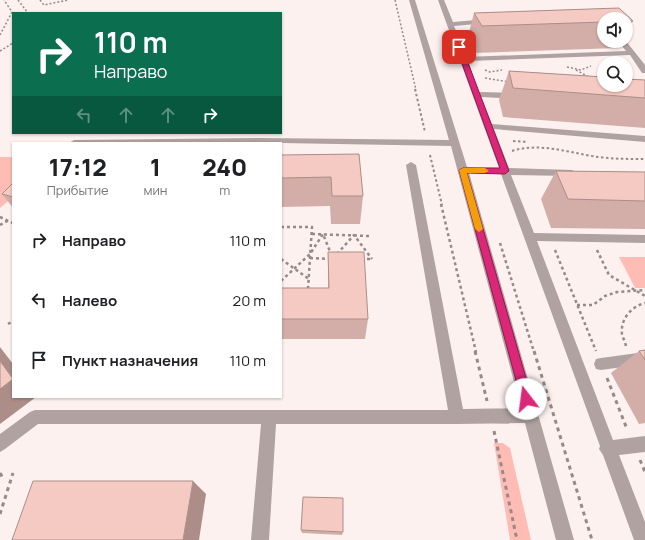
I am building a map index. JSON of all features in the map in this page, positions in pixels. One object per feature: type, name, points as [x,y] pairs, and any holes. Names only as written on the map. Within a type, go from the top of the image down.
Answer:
[{"type":"street","points":[[412,0],[463,170],[565,540]]},
{"type":"street","points":[[441,0],[607,449],[643,540]]},
{"type":"street","points":[[450,24],[498,21]]},
{"type":"street","points":[[454,35],[494,34]]},
{"type":"street","points":[[628,48],[645,71]]},
{"type":"street","points":[[463,59],[632,53]]},
{"type":"street","points":[[476,94],[523,96]]},
{"type":"street","points":[[488,126],[645,139]]},
{"type":"street","points":[[74,142],[269,141],[455,143]]},
{"type":"street","points":[[412,165],[457,417]]},
{"type":"street","points":[[463,170],[583,173]]},
{"type":"street","points":[[529,237],[645,239]]},
{"type":"street","points":[[601,364],[640,359]]},
{"type":"street","points":[[0,444],[35,418],[88,416],[457,417],[530,415]]},
{"type":"street","points":[[260,540],[269,417]]},
{"type":"street","points":[[607,449],[645,444]]},
{"type":"path","points":[[0,35],[12,12],[4,0]]},
{"type":"path","points":[[18,0],[27,12]]},
{"type":"path","points":[[40,0],[44,5],[68,0]]},
{"type":"path","points":[[395,0],[517,540]]},
{"type":"path","points":[[0,50],[12,44]]},
{"type":"path","points":[[574,69],[595,80]]},
{"type":"path","points":[[485,78],[510,83]]},
{"type":"path","points":[[508,152],[519,147],[598,157],[645,159]]},
{"type":"path","points":[[0,217],[9,220],[12,223]]},
{"type":"path","points":[[0,225],[9,220]]},
{"type":"path","points":[[282,227],[312,227],[308,294]]},
{"type":"path","points":[[312,234],[369,236]]},
{"type":"path","points":[[282,280],[293,268],[310,254],[323,234]]},
{"type":"path","points":[[323,234],[333,259]]},
{"type":"path","points":[[333,259],[354,235]]},
{"type":"path","points":[[354,235],[372,259],[356,259]]},
{"type":"path","points":[[498,237],[592,540]]},
{"type":"path","points":[[589,238],[609,275],[645,296]]},
{"type":"path","points":[[310,258],[333,259]]},
{"type":"path","points":[[282,260],[309,280]]},
{"type":"path","points":[[577,305],[593,305],[602,296],[622,290],[645,290]]},
{"type":"path","points":[[640,359],[626,347],[622,333],[626,315],[640,304],[645,303]]},
{"type":"path","points":[[8,324],[12,322]]},
{"type":"path","points":[[0,473],[4,480]]},
{"type":"path","points":[[0,514],[13,473]]},
{"type":"shaded area","points":[[0,157],[12,157],[12,198],[0,208]]},
{"type":"shaded area","points":[[619,257],[645,257],[645,288],[635,288]]},
{"type":"shaded area","points":[[494,443],[503,443],[510,448],[531,540],[510,540]]},
{"type":"building","points":[[619,8],[623,12],[597,12],[597,22],[482,26],[474,13]]},
{"type":"building","points":[[509,71],[597,77],[597,92],[633,92],[633,79],[645,80],[645,98],[513,88]]},
{"type":"building","points":[[359,154],[363,196],[332,196],[331,177],[282,178],[282,155]]},
{"type":"building","points":[[556,171],[645,172],[645,201],[568,199]]},
{"type":"building","points":[[12,184],[12,197],[2,194]]},
{"type":"building","points":[[328,252],[364,252],[368,319],[282,319],[282,288],[329,288]]},
{"type":"building","points":[[645,350],[645,360],[639,351]]},
{"type":"building","points":[[0,361],[12,380],[0,389]]},
{"type":"building","points":[[33,481],[193,481],[183,540],[12,540]]},
{"type":"building","points":[[303,497],[343,498],[343,532],[301,530]]},
{"type":"slow traffic","points":[[479,229],[463,170],[485,171]]},
{"type":"route","points":[[459,47],[505,171],[463,170],[526,399]]}]
